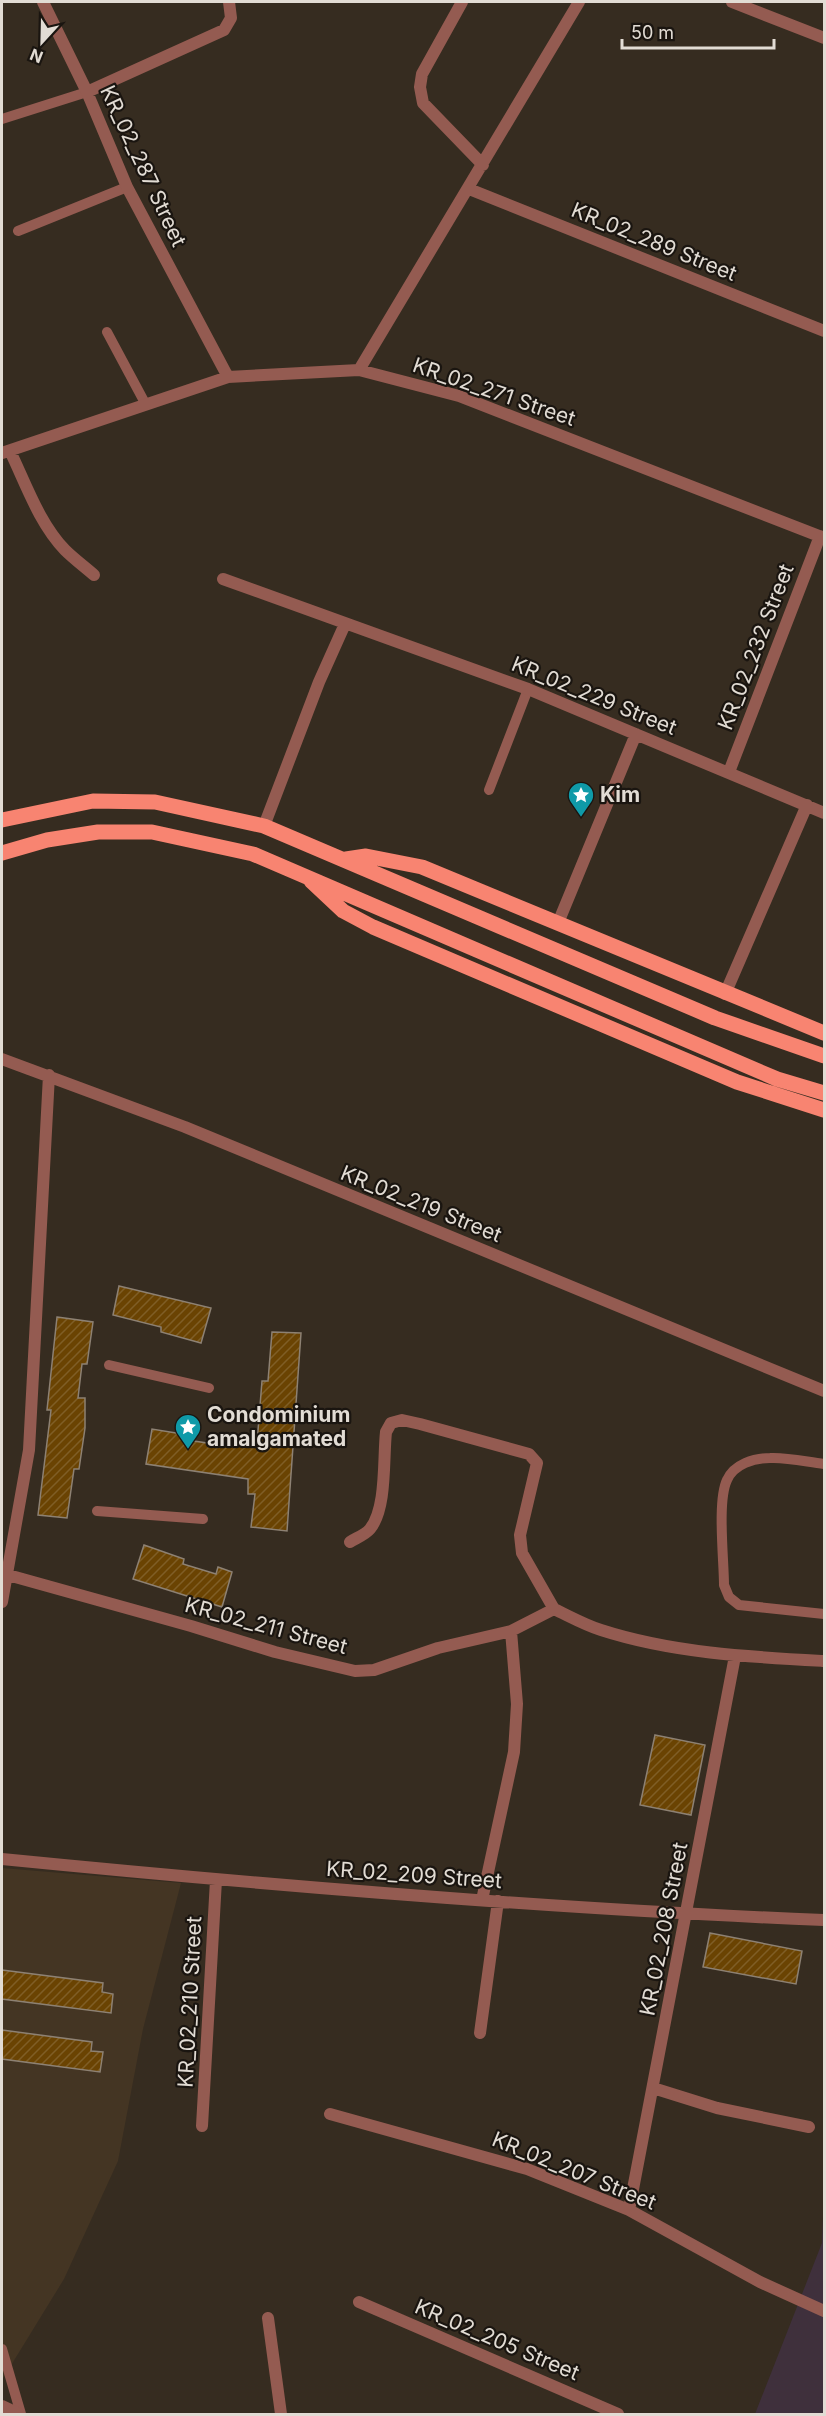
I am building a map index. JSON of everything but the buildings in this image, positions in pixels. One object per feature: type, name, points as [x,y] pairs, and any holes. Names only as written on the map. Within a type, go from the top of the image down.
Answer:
[{"type":"main road","points":[[2,820],[93,801],[155,802],[264,826],[714,1018],[825,1056]]},
{"type":"main road","points":[[2,853],[47,840],[98,832],[152,832],[253,854],[777,1078],[825,1093]]},
{"type":"main road","points":[[344,860],[366,856],[422,867],[725,994],[825,1033]]},
{"type":"main road","points":[[307,877],[318,891],[343,911],[373,927],[737,1082],[825,1110]]},
{"type":"street","name":"KR_02_287 Street","points":[[43,2],[87,92],[127,187],[228,377]]},
{"type":"street","points":[[87,92],[224,30],[231,18],[230,2]]},
{"type":"street","points":[[462,2],[422,74],[420,87],[423,103],[483,165]]},
{"type":"street","points":[[360,369],[579,2]]},
{"type":"street","points":[[732,2],[825,38]]},
{"type":"street","name":"KR_02_289 Street","points":[[469,189],[825,331]]},
{"type":"street","name":"KR_02_271 Street","points":[[6,452],[145,403],[228,377],[360,369],[459,396],[822,537]]},
{"type":"street","points":[[6,452],[52,534],[64,549],[94,575]]},
{"type":"street","name":"KR_02_232 Street","points":[[729,772],[822,537]]},
{"type":"street","name":"KR_02_229 Street","points":[[223,579],[528,689],[825,813]]},
{"type":"street","points":[[264,826],[319,682],[345,624]]},
{"type":"street","points":[[558,923],[636,734]]},
{"type":"street","points":[[725,994],[807,805]]},
{"type":"street","name":"KR_02_219 Street","points":[[2,1059],[185,1127],[825,1391]]},
{"type":"street","points":[[2,1602],[29,1450],[49,1075]]},
{"type":"street","points":[[350,1542],[368,1531],[381,1506],[386,1432],[391,1423],[402,1420],[420,1424],[529,1454],[537,1463],[520,1535],[522,1553],[554,1609],[598,1629],[640,1641],[735,1656],[825,1661]]},
{"type":"street","name":"KR_02_211 Street","points":[[8,1575],[275,1652],[355,1671],[374,1670],[438,1648],[511,1631],[554,1609]]},
{"type":"street","points":[[482,1900],[514,1752],[517,1704],[511,1631]]},
{"type":"street","name":"KR_02_208 Street","points":[[629,2210],[735,1656]]},
{"type":"street","name":"KR_02_209 Street","points":[[2,1859],[216,1880],[482,1900],[687,1915],[825,1920]]},
{"type":"street","name":"KR_02_210 Street","points":[[202,2126],[208,2055],[216,1880]]},
{"type":"street","points":[[480,2033],[498,1901]]},
{"type":"street","points":[[653,2088],[717,2108],[809,2127]]},
{"type":"street","name":"KR_02_207 Street","points":[[330,2114],[527,2169],[629,2210],[760,2282],[825,2311]]},
{"type":"street","name":"KR_02_205 Street","points":[[359,2302],[618,2415]]},
{"type":"street","points":[[268,2318],[281,2415]]},
{"type":"street","points":[[2,2406],[20,2415]]},
{"type":"lane","points":[[2,119],[87,92]]},
{"type":"lane","points":[[18,231],[127,187]]},
{"type":"lane","points":[[107,332],[145,403]]},
{"type":"lane","points":[[489,790],[528,689]]},
{"type":"lane","points":[[110,1365],[209,1388]]},
{"type":"lane","points":[[825,1464],[770,1457],[751,1460],[731,1474],[723,1495],[724,1585],[729,1597],[739,1605],[825,1614]]},
{"type":"lane","points":[[97,1511],[203,1519]]},
{"type":"lane","points":[[2,2349],[20,2415]]},
{"type":"shaded area","points":[[2,1868],[181,1883],[143,2029],[118,2161],[64,2279],[2,2380]]},
{"type":"shaded area","points":[[824,2193],[824,2414],[755,2414],[822,2243]]},
{"type":"place","name":"Kim","points":[[581,818]]},
{"type":"place","name":"Condominium amalgamated","points":[[188,1450]]}]
